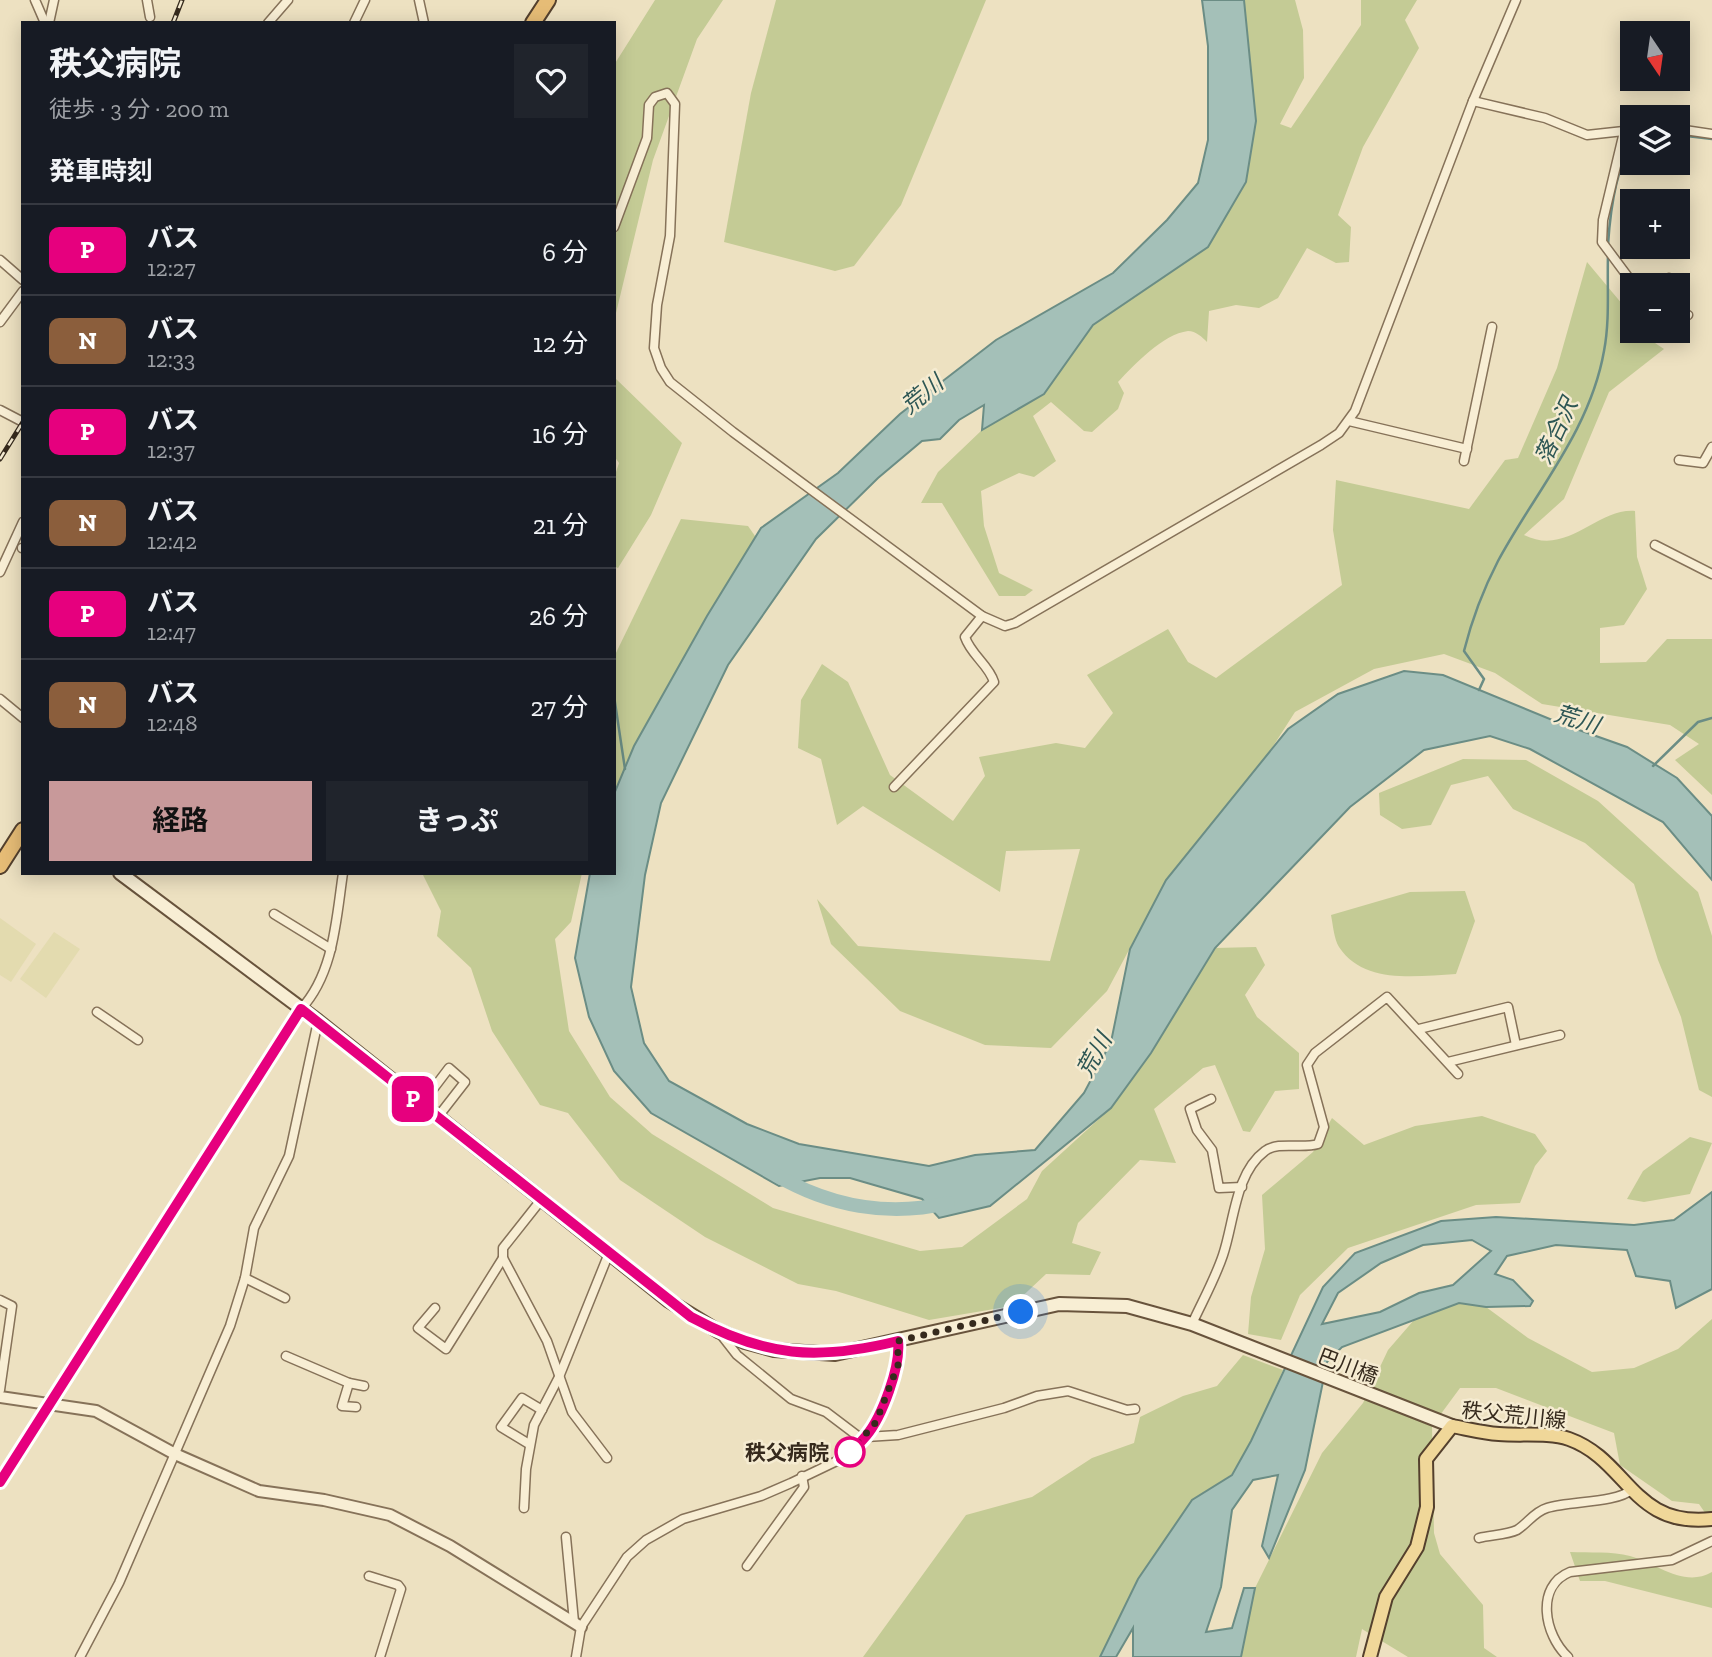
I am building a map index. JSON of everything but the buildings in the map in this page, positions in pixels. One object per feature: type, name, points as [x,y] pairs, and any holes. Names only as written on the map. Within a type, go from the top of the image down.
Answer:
[{"type":"highway","points":[[534,21],[548,0]]},
{"type":"highway","points":[[0,866],[21,833]]},
{"type":"main road","name":"巴川橋","points":[[123,875],[318,1021],[669,1301],[718,1331],[774,1350],[835,1354],[1021,1312],[1071,1304],[1127,1306],[1192,1325],[1447,1424]]},
{"type":"main road","name":"秩父荒川線","points":[[1370,1657],[1386,1597],[1417,1548],[1427,1507],[1426,1459],[1447,1424],[1500,1434],[1566,1438],[1592,1452],[1646,1505],[1683,1520],[1712,1519]]},
{"type":"street","points":[[35,0],[46,21]]},
{"type":"street","points":[[48,21],[54,0]]},
{"type":"street","points":[[147,0],[150,17]]},
{"type":"street","points":[[270,21],[288,0]]},
{"type":"street","points":[[355,21],[365,0]]},
{"type":"street","points":[[419,0],[424,21]]},
{"type":"street","points":[[616,222],[647,138],[649,105],[655,97],[667,93],[675,104],[670,236],[657,305],[654,348],[661,368],[670,382],[733,432],[982,616],[1005,625],[1023,620],[1321,445],[1349,421],[1373,367],[1473,101],[1516,0]]},
{"type":"street","points":[[1473,101],[1545,118],[1587,135],[1620,132]]},
{"type":"street","points":[[1690,131],[1712,134]]},
{"type":"street","points":[[1620,161],[1602,220],[1602,242],[1625,273]]},
{"type":"street","points":[[0,260],[21,278]]},
{"type":"street","points":[[0,322],[21,294]]},
{"type":"street","points":[[1464,461],[1492,327]]},
{"type":"street","points":[[0,410],[21,421]]},
{"type":"street","points":[[1349,421],[1467,449]]},
{"type":"street","points":[[1679,460],[1703,463],[1712,447]]},
{"type":"street","points":[[0,572],[21,526]]},
{"type":"street","points":[[1655,545],[1712,574]]},
{"type":"street","points":[[894,787],[994,682],[992,675],[968,648],[965,638],[982,616]]},
{"type":"street","points":[[0,699],[21,716]]},
{"type":"street","points":[[0,1481],[301,1009],[318,990],[331,949],[343,875]]},
{"type":"street","points":[[274,914],[331,949]]},
{"type":"street","points":[[1192,1325],[1223,1257],[1242,1187],[1264,1152],[1273,1147],[1309,1147],[1318,1144],[1323,1136],[1324,1127],[1307,1065],[1315,1054],[1387,997],[1458,1074]]},
{"type":"street","points":[[1419,1029],[1508,1007],[1516,1045]]},
{"type":"street","points":[[97,1012],[138,1040]]},
{"type":"street","points":[[80,1657],[119,1583],[230,1326],[245,1278],[254,1228],[289,1156],[318,1021]]},
{"type":"street","points":[[1448,1062],[1560,1035]]},
{"type":"street","points":[[421,1105],[449,1068],[465,1082],[437,1118]]},
{"type":"street","points":[[1211,1099],[1190,1109],[1212,1150],[1219,1188],[1242,1187]]},
{"type":"street","points":[[541,1200],[503,1248],[503,1258],[547,1341],[572,1412],[607,1458]]},
{"type":"street","points":[[524,1508],[529,1444],[609,1253]]},
{"type":"street","points":[[435,1308],[418,1328],[446,1349],[503,1258]]},
{"type":"street","points":[[245,1278],[285,1298]]},
{"type":"street","points":[[0,1300],[12,1306],[0,1390]]},
{"type":"street","points":[[718,1331],[737,1355],[791,1399],[826,1412],[864,1438],[898,1435],[1004,1408],[1037,1396],[1068,1391],[1127,1410],[1135,1409]]},
{"type":"street","points":[[577,1625],[627,1556],[657,1532],[683,1519],[761,1496],[841,1459],[864,1438],[876,1422],[898,1365],[898,1341]]},
{"type":"street","points":[[286,1356],[348,1383],[364,1386]]},
{"type":"street","points":[[348,1383],[342,1406],[356,1407]]},
{"type":"street","points":[[0,1397],[96,1411],[175,1454],[259,1491],[324,1500],[390,1515],[450,1546],[577,1625]]},
{"type":"street","points":[[529,1444],[501,1427],[522,1398],[542,1410]]},
{"type":"street","points":[[747,1566],[804,1487],[802,1476]]},
{"type":"street","points":[[1479,1538],[1517,1530],[1527,1519],[1546,1508],[1600,1498],[1623,1497],[1631,1490]]},
{"type":"street","points":[[566,1536],[577,1625],[576,1657]]},
{"type":"street","points":[[1568,1657],[1552,1634],[1547,1614],[1547,1597],[1561,1576],[1570,1572],[1672,1560],[1712,1541]]},
{"type":"street","points":[[369,1576],[398,1585],[401,1589],[380,1657]]},
{"type":"shaded area","points":[[0,918],[36,944],[11,982],[0,975]]},
{"type":"shaded area","points":[[54,932],[80,949],[46,998],[20,979]]},
{"type":"green space","points":[[655,0],[723,0],[697,39],[653,160],[616,313],[616,62]]},
{"type":"green space","points":[[776,0],[986,0],[901,205],[854,266],[835,271],[724,242],[751,93]]},
{"type":"green space","points":[[1244,0],[1295,0],[1303,30],[1304,78],[1280,124],[1291,128],[1361,25],[1361,0],[1417,0],[1405,20],[1419,48],[1363,147],[1338,215],[1351,227],[1349,262],[1336,263],[1307,248],[1278,298],[1259,308],[1236,305],[1209,311],[1207,342],[1196,333],[1188,331],[1178,333],[1159,344],[1118,382],[1124,393],[1118,409],[1092,432],[1084,431],[1051,402],[1033,416],[1056,461],[1034,477],[1019,473],[981,491],[984,526],[999,573],[1033,590],[1025,596],[999,596],[942,503],[921,503],[938,472],[982,430],[1044,394],[1093,325],[1208,247],[1246,182],[1256,121]]},
{"type":"green space","points":[[1587,262],[1620,301],[1620,343],[1655,343],[1664,349],[1609,392],[1564,499],[1524,535],[1540,540],[1554,540],[1607,517],[1635,511],[1637,557],[1647,589],[1624,625],[1600,628],[1600,663],[1646,662],[1667,639],[1712,639],[1712,795],[1675,760],[1699,744],[1670,725],[1542,704],[1495,673],[1444,654],[1374,669],[1295,712],[1268,754],[1168,877],[1107,991],[1051,1048],[985,1045],[900,1011],[831,944],[817,899],[858,946],[1050,961],[1080,849],[1006,851],[1000,892],[863,806],[837,825],[821,759],[798,748],[801,700],[822,664],[848,682],[890,775],[953,821],[985,776],[979,757],[1056,743],[1085,748],[1113,713],[1087,675],[1168,629],[1188,662],[1216,678],[1342,585],[1333,530],[1336,480],[1469,509],[1505,460],[1518,458],[1557,368]]},
{"type":"green space","points":[[616,379],[682,443],[651,515],[618,568],[616,472],[619,463],[616,459]]},
{"type":"green space","points":[[681,519],[748,526],[762,546],[616,795],[616,653]]},
{"type":"green space","points":[[1463,759],[1526,760],[1598,801],[1698,892],[1712,936],[1712,1097],[1699,1090],[1681,1017],[1658,960],[1634,884],[1585,843],[1513,809],[1488,776],[1451,785],[1431,825],[1402,829],[1380,815],[1379,793]]},
{"type":"green space","points":[[423,875],[582,875],[571,922],[555,939],[569,1031],[610,1097],[652,1134],[773,1208],[920,1251],[962,1247],[1027,1199],[1042,1171],[1111,1108],[1151,1053],[1215,948],[1256,947],[1265,965],[1245,995],[1257,1017],[1299,1053],[1299,1089],[1275,1091],[1250,1132],[1243,1131],[1215,1065],[1203,1068],[1154,1109],[1176,1163],[1140,1160],[1078,1223],[1072,1243],[1101,1252],[1090,1275],[1046,1274],[1012,1306],[929,1320],[836,1291],[798,1284],[705,1237],[620,1180],[568,1113],[540,1105],[492,1031],[471,968],[437,936],[441,911]]},
{"type":"green space","points":[[1465,891],[1475,921],[1456,974],[1408,976],[1377,973],[1362,968],[1337,944],[1331,915],[1410,892]]},
{"type":"green space","points":[[1482,1116],[1535,1134],[1547,1151],[1535,1166],[1520,1203],[1476,1205],[1348,1248],[1300,1295],[1281,1340],[1248,1334],[1251,1297],[1265,1249],[1262,1195],[1313,1152],[1332,1118],[1364,1145],[1415,1126]]},
{"type":"green space","points":[[1690,1137],[1712,1143],[1690,1194],[1644,1202],[1627,1199],[1643,1171]]},
{"type":"green space","points":[[1459,1303],[1486,1307],[1528,1338],[1592,1372],[1634,1368],[1678,1349],[1712,1319],[1712,1523],[1699,1504],[1672,1501],[1620,1465],[1614,1433],[1496,1388],[1460,1388],[1432,1426],[1434,1533],[1440,1554],[1483,1605],[1484,1648],[1497,1657],[1408,1657],[1362,1629],[1356,1657],[1241,1657],[1255,1588],[1322,1453],[1363,1403],[1388,1350],[1414,1320]]},
{"type":"green space","points":[[1243,1355],[1283,1370],[1251,1442],[1231,1475],[1192,1500],[1138,1579],[1100,1657],[863,1657],[966,1515],[1032,1497],[1092,1458],[1134,1443],[1140,1417],[1183,1396],[1217,1386]]},
{"type":"green space","points":[[1570,1552],[1623,1554],[1681,1576],[1702,1576],[1712,1572],[1712,1608],[1605,1581],[1580,1581]]},
{"type":"water","points":[[1202,0],[1244,0],[1256,121],[1246,182],[1208,247],[1093,325],[1044,394],[982,430],[984,405],[959,420],[940,439],[922,441],[878,478],[816,539],[728,665],[661,803],[645,875],[631,987],[644,1043],[669,1081],[747,1124],[799,1144],[929,1166],[975,1155],[1035,1150],[1084,1093],[1111,1042],[1130,949],[1166,880],[1288,729],[1338,694],[1404,671],[1443,675],[1562,724],[1627,747],[1677,778],[1712,816],[1712,880],[1663,822],[1530,749],[1490,736],[1424,750],[1350,807],[1215,948],[1151,1053],[1111,1108],[990,1206],[939,1218],[922,1199],[850,1178],[820,1178],[779,1186],[651,1113],[614,1071],[589,1017],[575,958],[590,875],[616,875],[616,789],[634,746],[707,616],[761,528],[838,473],[900,414],[996,340],[1113,273],[1167,220],[1198,183],[1208,140],[1208,46]]},
{"type":"water","points":[[1712,1192],[1712,1289],[1676,1308],[1670,1281],[1636,1276],[1627,1250],[1556,1245],[1507,1256],[1495,1274],[1513,1280],[1533,1301],[1530,1306],[1486,1307],[1459,1303],[1342,1347],[1327,1362],[1305,1470],[1269,1558],[1262,1546],[1278,1475],[1253,1480],[1232,1510],[1221,1587],[1206,1632],[1232,1628],[1244,1588],[1255,1588],[1241,1657],[1133,1657],[1133,1628],[1116,1657],[1100,1657],[1138,1579],[1192,1500],[1232,1475],[1251,1441],[1323,1287],[1355,1253],[1441,1221],[1496,1217],[1634,1225],[1674,1220]],"holes":[[[1472,1240],[1491,1251],[1453,1285],[1419,1293],[1380,1312],[1322,1324],[1338,1293],[1381,1263],[1423,1245]]]},
{"type":"waterway","name":"落合沢","points":[[1690,136],[1712,139]]},
{"type":"waterway","name":"落合沢","points":[[1608,245],[1612,205],[1620,170]]},
{"type":"waterway","name":"落合沢","points":[[1479,690],[1484,679],[1464,651],[1483,594],[1498,561],[1560,460],[1587,408],[1597,380],[1606,339],[1608,255]]},
{"type":"waterway","points":[[616,709],[625,769]]},
{"type":"waterway","points":[[1653,766],[1698,722],[1712,718]]},
{"type":"waterway","name":"荒川","points":[[776,1175],[817,1194],[859,1206],[903,1209],[948,1203]]},
{"type":"railway","points":[[174,21],[182,0]]},
{"type":"railway","points":[[0,459],[21,425]]},
{"type":"bus line","name":"P","points":[[0,1482],[301,1009],[691,1317],[745,1342],[774,1350],[835,1354],[898,1341],[898,1365],[876,1422],[863,1440],[841,1459]]},
{"type":"place","name":"秩父病院","points":[[850,1452]]},
{"type":"route","points":[[850,1452],[866,1437],[876,1422],[898,1365],[898,1341],[1021,1312]]}]
